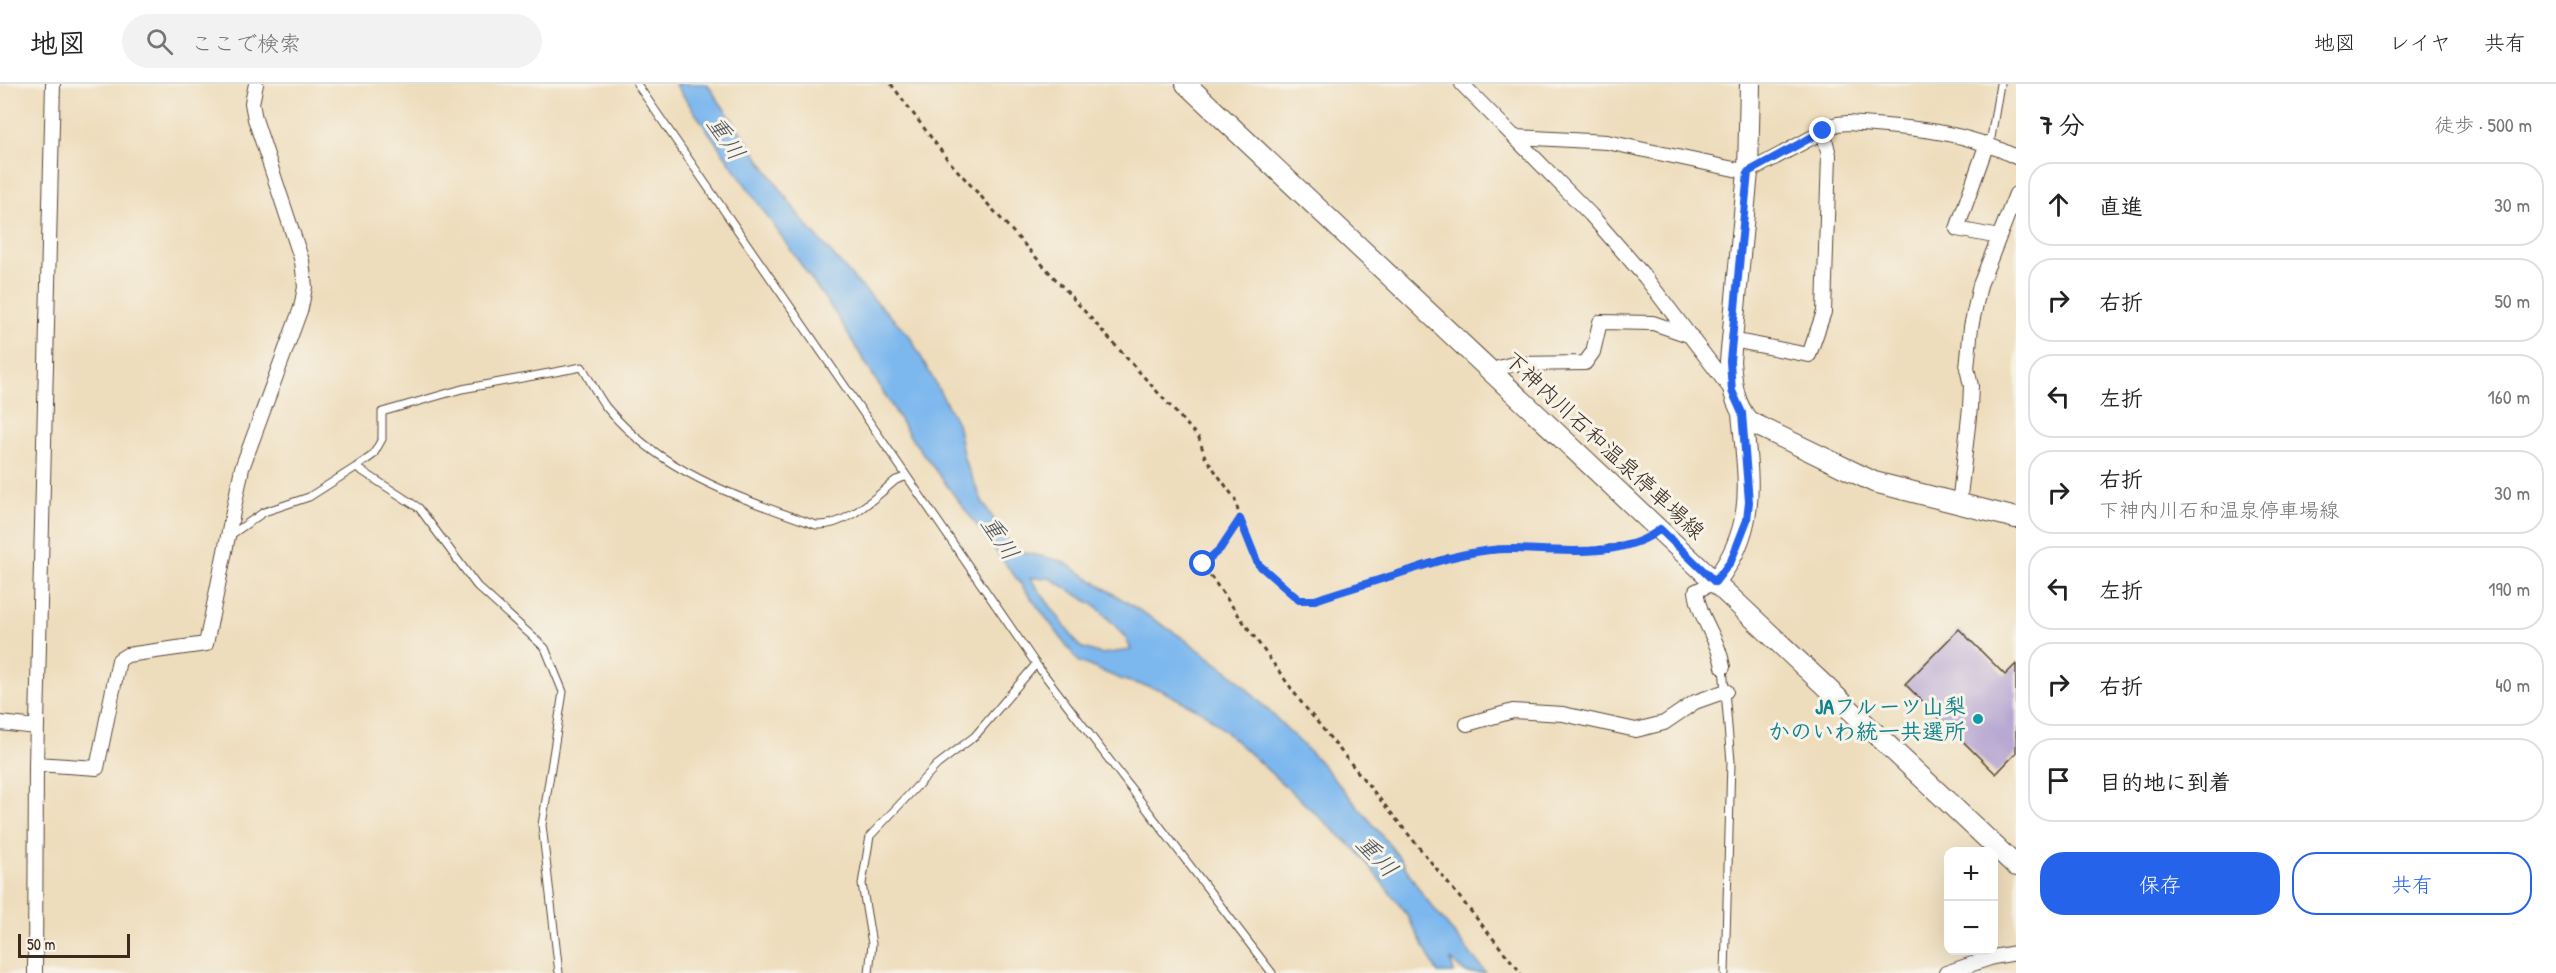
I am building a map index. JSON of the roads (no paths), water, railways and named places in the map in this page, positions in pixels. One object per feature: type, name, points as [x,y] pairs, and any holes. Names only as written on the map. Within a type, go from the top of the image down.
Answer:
[{"type":"main road","name":"下神内川石和温泉停車場線","points":[[1186,84],[2016,866]]},
{"type":"main road","points":[[1750,84],[1748,172],[1732,340],[1732,391],[1742,413],[1748,421],[1874,482],[2016,518]]},
{"type":"main road","points":[[1715,582],[1731,561],[1747,520],[1749,480],[1742,413]]},
{"type":"street","points":[[35,973],[36,764],[53,84]]},
{"type":"street","points":[[36,764],[97,768],[119,660],[126,655],[206,644],[242,468],[301,308],[305,287],[302,261],[255,119],[252,103],[256,84]]},
{"type":"street","points":[[1462,84],[1591,216],[1645,277],[1732,391]]},
{"type":"street","points":[[1515,137],[1607,142],[1748,172],[1837,124],[1848,123],[1937,130],[1989,144],[2016,157]]},
{"type":"street","points":[[1732,340],[1809,355],[1824,312],[1826,282],[1829,155],[1823,131]]},
{"type":"street","points":[[1989,144],[1957,229],[1999,237]]},
{"type":"street","points":[[1959,505],[1970,408],[1971,386],[1967,368],[1971,327],[1980,285],[2016,194]]},
{"type":"street","points":[[1492,370],[1513,364],[1585,363],[1593,352],[1600,322],[1653,323],[1691,336]]},
{"type":"street","points":[[1715,582],[1696,591],[1698,605],[1721,655],[1723,667]]},
{"type":"street","points":[[1467,724],[1513,711],[1563,714],[1636,730],[1664,723],[1695,702],[1726,691]]},
{"type":"street","points":[[0,723],[37,727]]},
{"type":"street","points":[[1946,973],[1994,957],[2016,953]]},
{"type":"lane","points":[[638,84],[905,477],[1036,663],[1272,973]]},
{"type":"lane","points":[[1989,144],[2000,84]]},
{"type":"lane","points":[[227,538],[239,526],[264,512],[309,497],[373,455],[382,439],[382,412],[462,389],[582,367],[605,405],[645,447],[689,474],[750,502],[816,525],[827,526],[841,520],[896,480],[905,477]]},
{"type":"lane","points":[[356,467],[419,508],[477,585],[545,648],[563,692],[542,825],[559,973]]},
{"type":"lane","points":[[869,973],[872,944],[862,884],[870,836],[937,765],[975,736],[1036,663]]},
{"type":"lane","points":[[1723,667],[1731,762],[1725,973]]},
{"type":"water","name":"重川","points":[[675,84],[707,84],[802,220],[855,280],[909,335],[957,423],[964,459],[983,503],[1014,550],[1062,561],[1183,638],[1233,675],[1318,760],[1371,822],[1398,856],[1423,895],[1486,973],[1466,973],[1451,960],[1454,973],[1438,973],[1405,912],[1358,852],[1206,714],[1161,690],[1123,680],[1079,662],[910,436],[837,316]],"holes":[[[1030,578],[1050,578],[1097,607],[1125,636],[1131,650],[1101,654],[1080,647]]]},
{"type":"place","name":"JAフルーツ山梨 かのいわ統一共選所","points":[[1978,719]]}]
